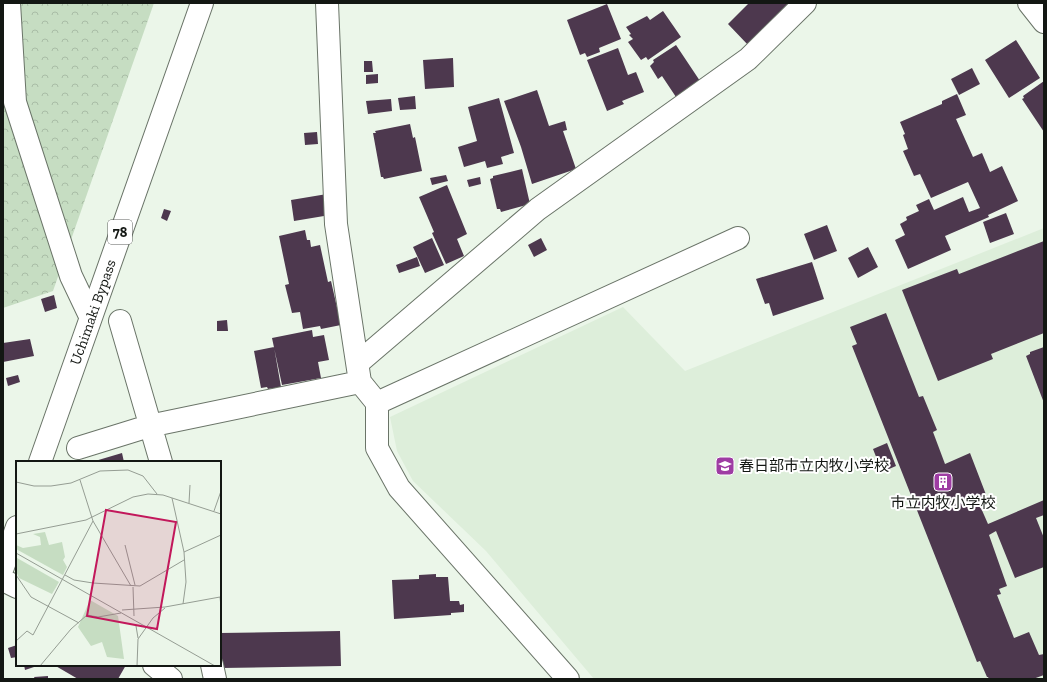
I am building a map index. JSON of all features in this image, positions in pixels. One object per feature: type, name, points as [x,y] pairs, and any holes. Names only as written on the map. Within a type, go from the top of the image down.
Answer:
[{"type":"street","points":[[9,3],[15,102],[71,276],[90,316]]},
{"type":"street","name":"Uchimaki Bypass","points":[[40,461],[90,316],[202,3]]},
{"type":"street","points":[[327,3],[336,224],[359,373],[377,403],[377,448],[398,488],[568,679]]},
{"type":"street","points":[[78,448],[149,426],[359,373],[538,209],[748,58],[805,3]]},
{"type":"street","points":[[1029,3],[1044,22]]},
{"type":"street","points":[[377,403],[738,238]]},
{"type":"street","points":[[120,321],[149,426],[161,461]]},
{"type":"street","points":[[3,567],[16,530]]},
{"type":"street","points":[[3,580],[16,586]]},
{"type":"street","points":[[155,666],[171,679]]},
{"type":"street","points":[[212,666],[214,679]]},
{"type":"shaded area","name":"春日部市立内牧小学校","points":[[1044,228],[1044,679],[594,679],[486,551],[413,481],[397,451],[390,417],[623,307],[685,371]]},
{"type":"green space","points":[[3,3],[154,3],[53,291],[3,308]]},
{"type":"building","points":[[749,3],[792,3],[748,45],[728,24]]},
{"type":"building","points":[[607,4],[621,39],[599,48],[600,52],[587,57],[585,53],[580,55],[567,20]]},
{"type":"building","points":[[663,11],[681,37],[648,60],[646,57],[641,60],[628,42],[633,39],[629,35],[631,34],[626,27],[647,16],[650,20]]},
{"type":"building","points":[[1016,40],[1040,78],[1009,98],[985,60]]},
{"type":"building","points":[[676,45],[700,81],[676,97],[662,76],[658,79],[650,66],[654,62],[653,60]]},
{"type":"building","points":[[618,48],[628,75],[636,72],[644,92],[622,101],[624,104],[607,111],[587,60]]},
{"type":"building","points":[[453,58],[454,87],[425,89],[423,60]]},
{"type":"building","points":[[364,61],[372,61],[373,72],[364,72]]},
{"type":"building","points":[[972,68],[980,84],[959,95],[951,79]]},
{"type":"building","points":[[378,74],[378,83],[366,84],[366,75]]},
{"type":"building","points":[[1044,81],[1044,132],[1022,99],[1024,98],[1023,96]]},
{"type":"building","points":[[537,90],[549,126],[565,121],[567,130],[563,131],[576,169],[532,184],[521,147],[504,101]]},
{"type":"building","points":[[957,94],[966,115],[956,119],[973,157],[982,153],[990,172],[1002,166],[1018,201],[988,215],[989,217],[945,236],[951,250],[908,269],[895,240],[905,235],[900,224],[907,220],[906,217],[919,211],[916,205],[929,199],[934,210],[963,197],[969,212],[980,208],[968,182],[931,198],[920,174],[914,176],[903,151],[908,149],[903,135],[905,134],[900,122],[942,104],[942,101]]},
{"type":"building","points":[[415,96],[416,109],[400,110],[398,98]]},
{"type":"building","points":[[499,98],[514,153],[501,157],[503,164],[487,168],[485,161],[464,167],[458,147],[477,141],[468,107]]},
{"type":"building","points":[[391,99],[392,111],[368,114],[366,101]]},
{"type":"building","points":[[410,124],[413,138],[415,137],[422,171],[384,179],[381,177],[373,133],[376,133],[375,131]]},
{"type":"building","points":[[317,132],[318,144],[305,145],[304,133]]},
{"type":"building","points":[[522,169],[530,204],[501,212],[500,209],[497,209],[490,179],[493,178],[493,176]]},
{"type":"building","points":[[446,175],[448,181],[432,185],[430,178]]},
{"type":"building","points":[[480,177],[481,184],[469,187],[467,180]]},
{"type":"building","points":[[447,185],[467,234],[457,239],[464,256],[446,264],[432,233],[434,232],[419,197]]},
{"type":"building","points":[[327,194],[330,215],[294,221],[291,200]]},
{"type":"building","points":[[164,209],[171,211],[167,221],[161,218]]},
{"type":"building","points":[[1006,213],[1014,234],[990,243],[983,222]]},
{"type":"building","points":[[827,225],[837,251],[814,260],[804,234]]},
{"type":"building","points":[[305,230],[307,240],[310,240],[311,247],[320,245],[328,282],[331,281],[341,325],[321,329],[320,326],[303,329],[300,312],[292,313],[285,285],[289,284],[279,236]]},
{"type":"building","points":[[432,238],[444,265],[425,273],[413,247]]},
{"type":"building","points":[[541,238],[547,250],[534,257],[528,245]]},
{"type":"building","points":[[1044,241],[1044,333],[991,354],[993,359],[938,381],[902,290],[957,269],[959,274]]},
{"type":"building","points":[[868,247],[878,267],[858,278],[848,258]]},
{"type":"building","points":[[417,257],[420,266],[399,273],[396,265]]},
{"type":"building","points":[[812,262],[824,299],[773,316],[769,303],[765,304],[756,279]]},
{"type":"building","points":[[54,295],[57,308],[45,312],[41,299]]},
{"type":"building","name":"市立内牧小学校","points":[[886,313],[919,397],[923,396],[937,430],[933,432],[945,464],[970,453],[990,505],[981,508],[988,524],[1044,500],[1044,515],[1036,518],[1044,538],[1044,567],[1015,578],[996,531],[989,535],[1007,586],[999,589],[1001,594],[997,595],[1014,638],[1029,632],[1039,655],[1044,654],[1044,675],[1033,679],[989,679],[980,661],[977,662],[852,346],[857,344],[850,327]]},
{"type":"building","points":[[227,320],[228,331],[217,331],[217,321]]},
{"type":"building","points":[[312,330],[313,337],[324,335],[329,360],[318,362],[321,378],[282,385],[272,338]]},
{"type":"building","points":[[30,339],[34,356],[3,362],[3,343]]},
{"type":"building","points":[[274,347],[281,387],[268,389],[267,387],[261,388],[254,351]]},
{"type":"building","points":[[1044,347],[1044,403],[1026,356],[1030,354],[1030,352]]},
{"type":"building","points":[[18,375],[20,382],[8,386],[6,378]]},
{"type":"building","points":[[887,443],[896,466],[882,472],[873,449]]},
{"type":"building","points":[[122,453],[124,461],[95,461]]},
{"type":"building","points":[[436,574],[436,577],[448,577],[450,601],[459,601],[460,605],[464,604],[464,612],[451,613],[451,615],[394,619],[392,580],[419,579],[419,575]]},
{"type":"building","points":[[340,631],[341,666],[221,668],[221,633]]},
{"type":"building","points":[[16,645],[16,657],[11,658],[8,648]]},
{"type":"building","points":[[24,666],[37,666],[25,670]]},
{"type":"building","points":[[56,666],[125,666],[118,679],[78,679]]},
{"type":"building","points":[[48,676],[48,679],[35,679],[34,677]]},
{"type":"place","name":"春日部市立内牧小学校","points":[[725,466]]},
{"type":"place","name":"市立内牧小学校","points":[[943,482]]}]
